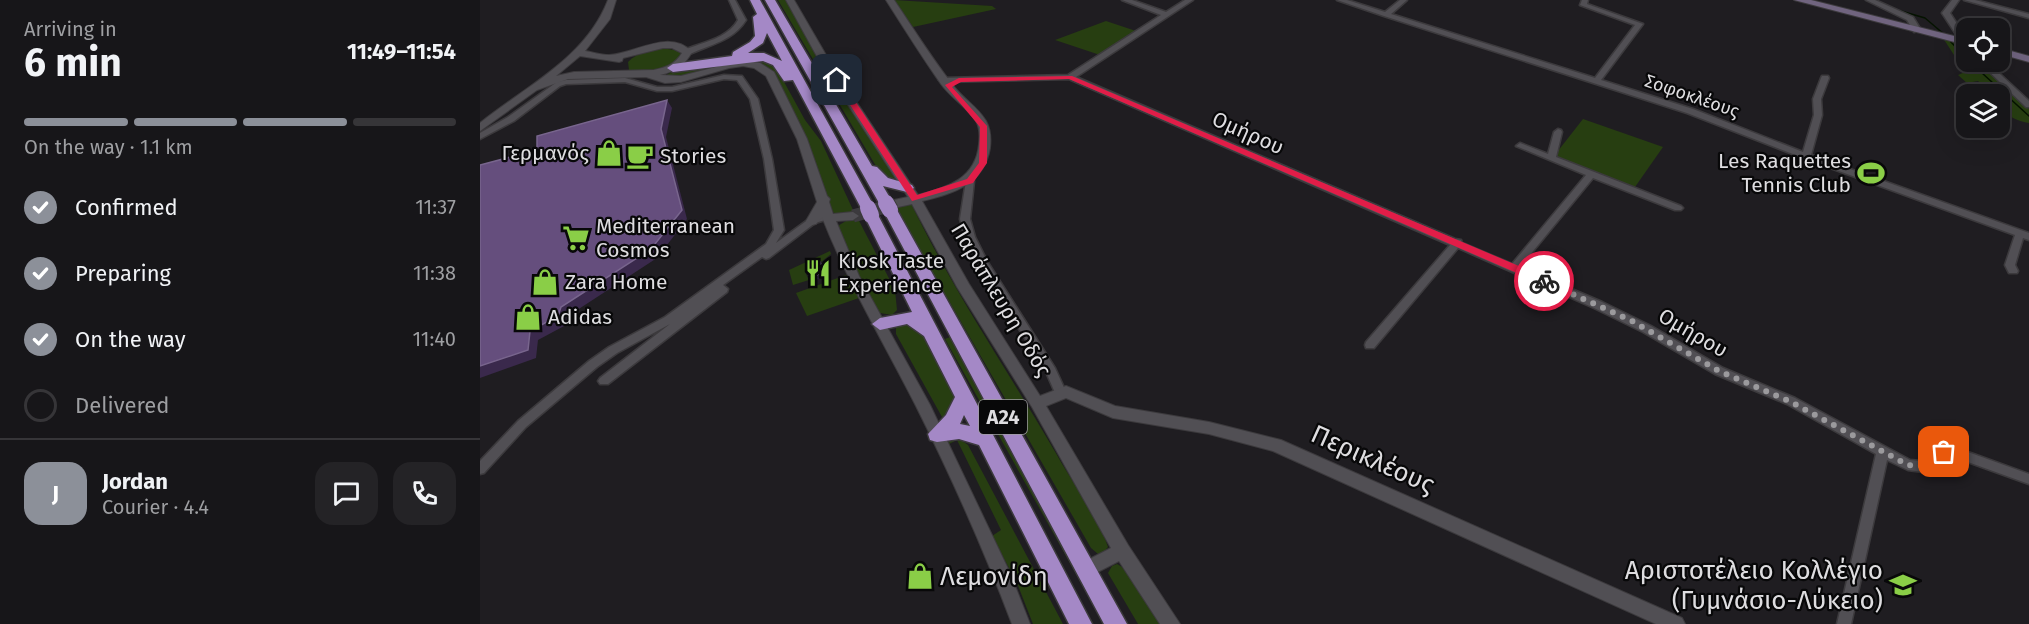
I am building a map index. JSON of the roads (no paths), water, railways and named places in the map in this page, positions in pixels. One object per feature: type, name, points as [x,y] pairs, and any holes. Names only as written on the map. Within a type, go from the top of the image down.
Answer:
[{"type":"highway","points":[[686,52],[692,60],[711,60],[734,55],[757,44],[763,36],[763,30],[753,0]]},
{"type":"highway","name":"Α24","points":[[753,0],[833,143],[878,209],[1116,624]]},
{"type":"highway","name":"Α24","points":[[771,0],[819,88],[860,154],[878,209],[911,291],[1081,624]]},
{"type":"highway","points":[[668,73],[746,57],[764,57],[777,62],[811,119],[824,136],[833,143]]},
{"type":"highway","points":[[860,154],[881,180],[911,193]]},
{"type":"highway","points":[[880,324],[900,312],[906,305],[911,291]]},
{"type":"highway","points":[[880,324],[910,317],[922,324],[939,342]]},
{"type":"highway","points":[[937,434],[953,420],[964,397]]},
{"type":"highway","points":[[937,434],[959,431],[986,439]]},
{"type":"main road","points":[[1799,0],[1956,40]]},
{"type":"main road","points":[[2010,54],[2029,59]]},
{"type":"street","points":[[480,129],[515,105],[529,90],[577,53],[605,22],[612,0]]},
{"type":"street","points":[[668,73],[686,52],[729,34],[740,23],[741,18],[732,0]]},
{"type":"street","name":"Παράπλευρη Οδός","points":[[789,0],[825,62],[911,193],[964,287],[1037,403],[1122,551],[1171,624]]},
{"type":"street","points":[[890,0],[945,83],[984,126],[983,163],[970,181],[965,219],[970,237],[982,262],[1051,371],[1060,392],[1037,403]]},
{"type":"street","points":[[1125,0],[1167,15]]},
{"type":"street","points":[[945,83],[959,80],[1070,77],[1190,0]]},
{"type":"street","name":"Σοφοκλέους","points":[[1340,0],[1690,111],[1806,156],[2025,235]]},
{"type":"street","points":[[1386,15],[1404,0]]},
{"type":"street","points":[[1585,0],[1583,5],[1639,24],[1597,81]]},
{"type":"street","points":[[1869,0],[1910,19],[1917,30]]},
{"type":"street","points":[[1956,0],[1946,13],[1956,28]]},
{"type":"street","points":[[1967,0],[2029,16]]},
{"type":"street","points":[[577,53],[612,57],[659,46],[686,52]]},
{"type":"street","points":[[597,74],[613,70],[637,52]]},
{"type":"street","points":[[612,57],[623,63]]},
{"type":"street","points":[[623,63],[624,71],[630,74]]},
{"type":"street","points":[[529,90],[564,77],[597,74],[668,73],[688,80],[730,65],[751,64],[765,69],[770,74],[802,139],[824,199],[828,218],[853,276],[937,434],[1004,579],[1021,624]]},
{"type":"street","points":[[1994,72],[2029,105]]},
{"type":"street","points":[[480,469],[522,423],[564,387],[613,350],[669,320],[770,246],[779,230],[768,159],[755,102],[739,78],[724,77],[688,88],[663,90],[625,80],[578,80],[557,84],[534,102],[515,105]]},
{"type":"street","name":"Ομήρου","points":[[1070,77],[1458,242],[1632,321],[1719,371],[1791,402],[1908,465],[1920,467],[1927,465],[1941,453],[1957,452],[2029,479]]},
{"type":"street","points":[[1806,156],[1818,115],[1817,99],[1825,78]]},
{"type":"street","points":[[480,136],[540,85]]},
{"type":"street","points":[[1551,158],[1558,132]]},
{"type":"street","points":[[1520,146],[1678,208]]},
{"type":"street","points":[[1515,267],[1592,173]]},
{"type":"street","points":[[812,221],[878,209],[911,193],[970,181]]},
{"type":"street","points":[[604,381],[812,221],[820,212],[824,199]]},
{"type":"street","points":[[796,234],[828,218]]},
{"type":"street","points":[[2013,271],[2010,265],[2025,235]]},
{"type":"street","points":[[1370,345],[1458,242]]},
{"type":"street","name":"Περικλέους","points":[[1060,392],[1067,392],[1113,412],[1209,428],[1287,448],[1676,624]]},
{"type":"street","points":[[1844,624],[1883,451]]},
{"type":"street","points":[[1086,570],[1122,551]]},
{"type":"waterway","points":[[1901,11],[1925,18],[1945,35]]},
{"type":"waterway","points":[[1951,42],[1956,47]]},
{"type":"waterway","points":[[1981,72],[2029,116]]},
{"type":"tunnel","points":[[853,216],[895,204]]},
{"type":"place","name":"Γερμανός","points":[[609,153]]},
{"type":"place","name":"Stories","points":[[640,156]]},
{"type":"place","name":"Les Raquettes Tennis Club","points":[[1871,173]]},
{"type":"place","name":"Mediterranean Cosmos","points":[[576,238]]},
{"type":"place","name":"Kiosk Taste Experience","points":[[818,273]]},
{"type":"place","name":"Zara Home","points":[[545,282]]},
{"type":"place","name":"Adidas","points":[[528,317]]},
{"type":"place","name":"Λεμονίδη","points":[[920,576]]},
{"type":"place","name":"Αριστοτέλειο Κολλέγιο (Γυμνάσιο-Λύκειο)","points":[[1903,585]]}]
